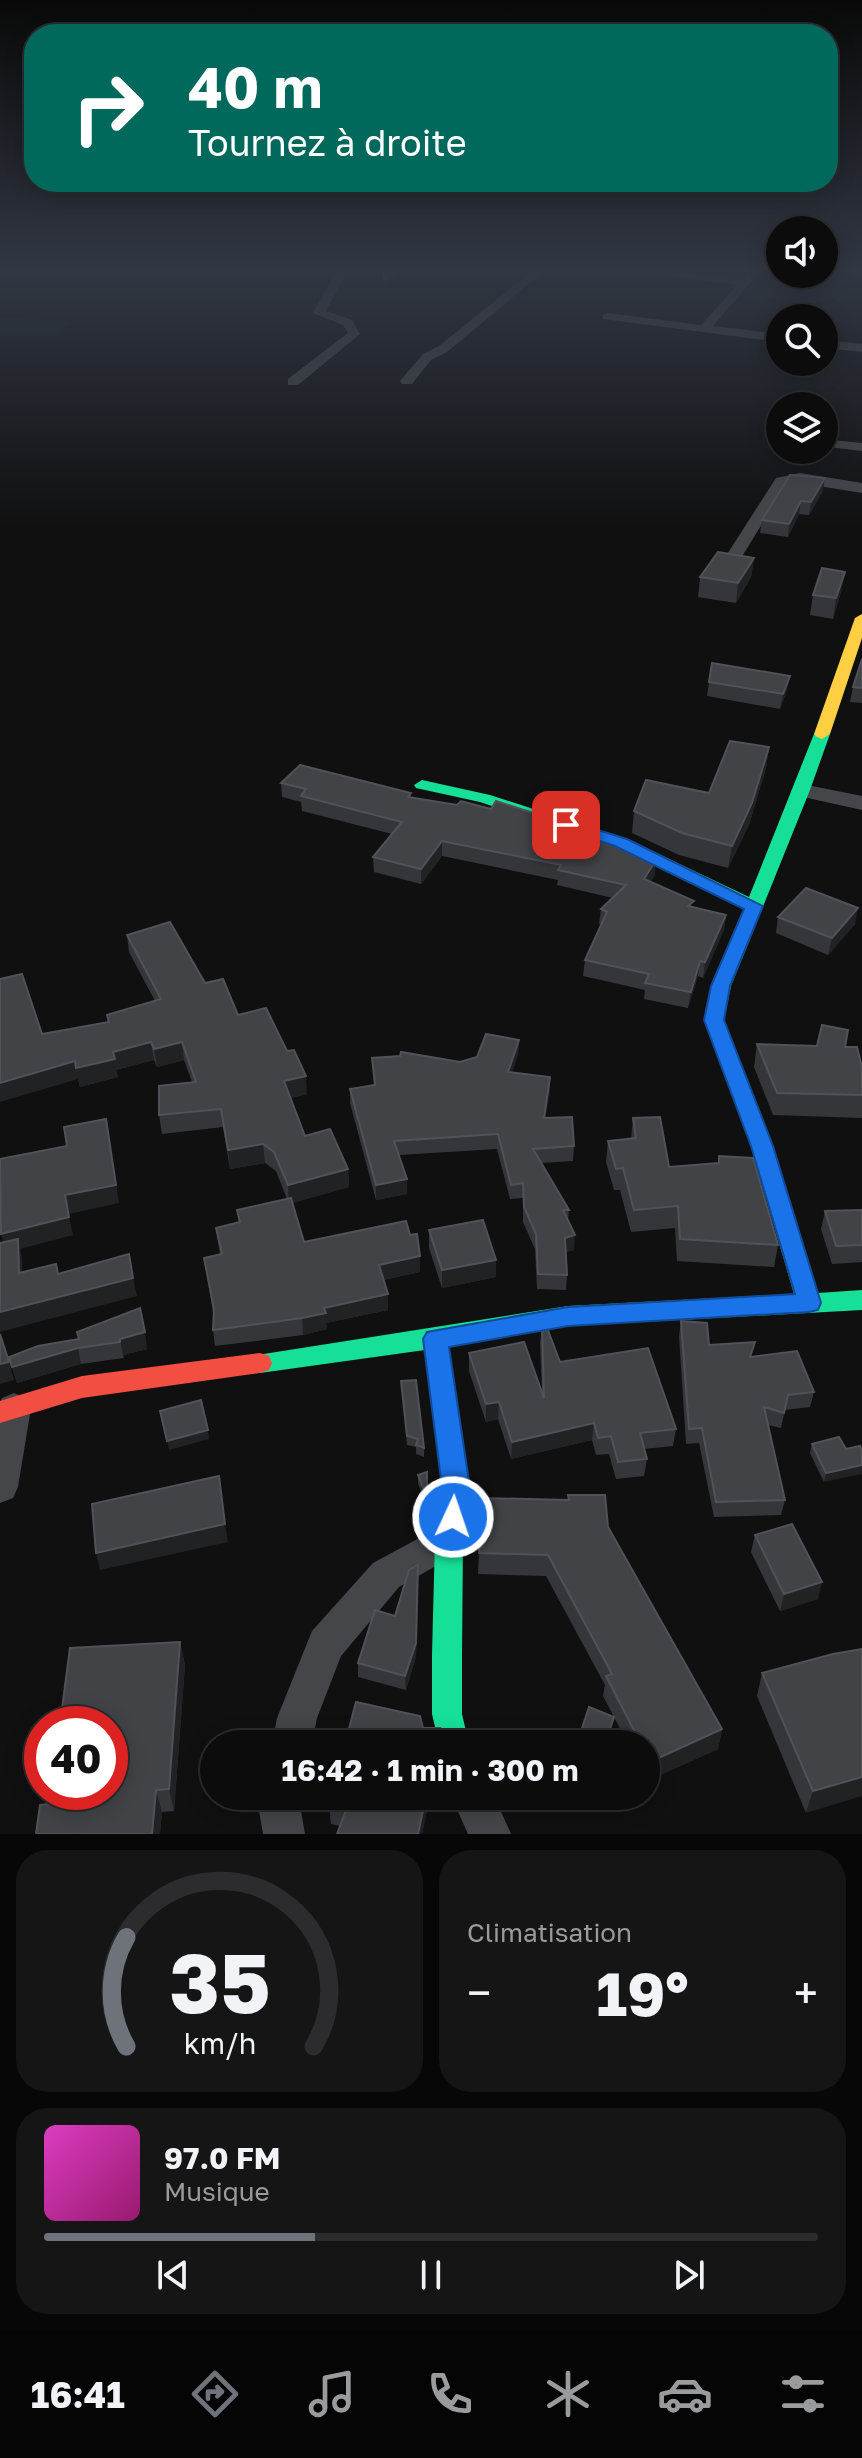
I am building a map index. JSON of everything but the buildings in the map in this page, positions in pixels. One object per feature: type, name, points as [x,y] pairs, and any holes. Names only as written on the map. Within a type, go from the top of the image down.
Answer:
[{"type":"street","points":[[293,382],[325,357]]},
{"type":"street","points":[[407,381],[428,357]]},
{"type":"street","points":[[838,445],[862,447]]},
{"type":"street","points":[[732,559],[781,481],[800,478],[862,488]]},
{"type":"street","points":[[809,1303],[762,1146],[714,1020],[721,986],[802,790],[862,618]]},
{"type":"street","points":[[422,785],[484,798],[621,843],[754,906]]},
{"type":"street","points":[[802,790],[862,803]]},
{"type":"street","points":[[0,1487],[7,1410],[82,1387],[436,1339],[568,1316],[862,1300]]},
{"type":"street","points":[[436,1339],[457,1495],[449,1539],[447,1714],[451,1730]]},
{"type":"street","points":[[295,1730],[326,1644],[386,1575],[449,1539]]},
{"type":"street","points":[[280,1810],[284,1834]]},
{"type":"street","points":[[479,1810],[490,1834]]},
{"type":"traffic: fast","points":[[809,1303],[762,1146],[714,1020],[721,986],[822,734]]},
{"type":"traffic: fast","points":[[422,785],[484,798],[621,843],[754,906]]},
{"type":"traffic: fast","points":[[260,1363],[436,1339],[568,1316],[862,1300]]},
{"type":"traffic: fast","points":[[436,1339],[457,1495],[449,1539],[447,1714],[451,1730]]},
{"type":"traffic: slow","points":[[822,734],[862,618]]},
{"type":"traffic: jam","points":[[0,1412],[82,1387],[260,1363]]},
{"type":"route","points":[[453,1517],[457,1495],[436,1339],[568,1316],[809,1303],[762,1146],[714,1020],[721,986],[754,906],[621,843],[566,825]]}]
